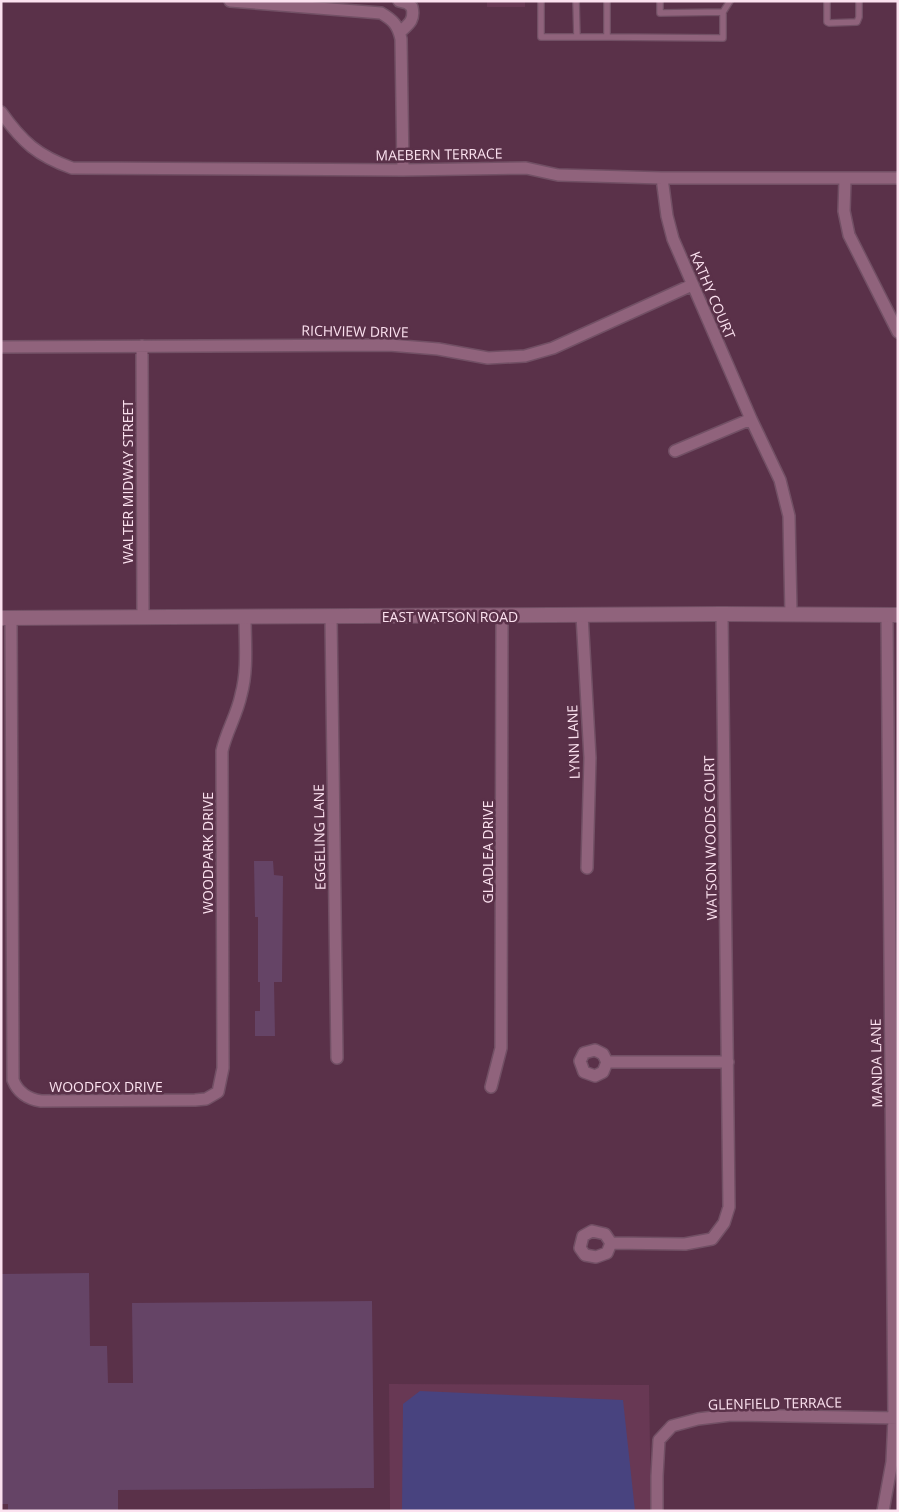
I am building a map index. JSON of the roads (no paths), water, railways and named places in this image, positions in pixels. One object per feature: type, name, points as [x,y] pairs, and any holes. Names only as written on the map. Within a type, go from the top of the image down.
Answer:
[{"type":"street","points":[[230,1],[381,13],[392,19],[399,27],[400,32],[403,170]]},
{"type":"street","points":[[381,13],[387,5],[398,1],[412,7],[414,15],[409,24],[400,32]]},
{"type":"street","name":"MAEBERN TERRACE","points":[[1,112],[16,134],[33,150],[52,161],[72,168],[403,170],[526,168],[558,174],[662,178],[898,178]]},
{"type":"street","name":"KATHY COURT","points":[[662,178],[667,216],[673,239],[751,419],[780,480],[789,516],[791,614]]},
{"type":"street","points":[[845,178],[844,212],[849,236],[898,332]]},
{"type":"street","name":"RICHVIEW DRIVE","points":[[1,347],[390,345],[438,349],[488,358],[525,356],[553,348],[692,285]]},
{"type":"street","name":"WALTER MIDWAY STREET","points":[[142,346],[142,617]]},
{"type":"street","points":[[675,451],[751,419]]},
{"type":"street","name":"EAST WATSON ROAD","points":[[6,618],[722,614],[892,615]]},
{"type":"street","name":"WATSON WOODS COURT","points":[[611,1243],[685,1244],[712,1239],[724,1223],[729,1207],[722,614]]},
{"type":"street","name":"MANDA LANE","points":[[883,1511],[892,1462],[896,1418],[892,615]]},
{"type":"street","name":"WOODPARK DRIVE","points":[[218,1092],[223,1068],[222,751],[224,741],[239,706],[242,692],[245,616]]},
{"type":"street","name":"EGGELING LANE","points":[[331,616],[337,1058]]},
{"type":"street","name":"GLADLEA DRIVE","points":[[491,1087],[502,1048],[502,616]]},
{"type":"street","name":"LYNN LANE","points":[[582,616],[590,758],[587,868]]},
{"type":"street","name":"WOODFOX DRIVE","points":[[6,618],[13,1080],[16,1088],[30,1099],[41,1101],[195,1100],[206,1098],[218,1092]]},
{"type":"street","points":[[607,1062],[728,1062]]},
{"type":"street","name":"GLENFIELD TERRACE","points":[[657,1511],[659,1440],[672,1426],[698,1419],[731,1416],[896,1418]]},
{"type":"lane","points":[[541,1],[541,37],[723,38],[723,12],[730,1]]},
{"type":"lane","points":[[576,1],[577,37]]},
{"type":"lane","points":[[607,1],[608,37]]},
{"type":"lane","points":[[660,1],[660,13],[723,12]]},
{"type":"lane","points":[[827,1],[826,22],[829,23],[857,22],[859,18],[859,1]]}]
